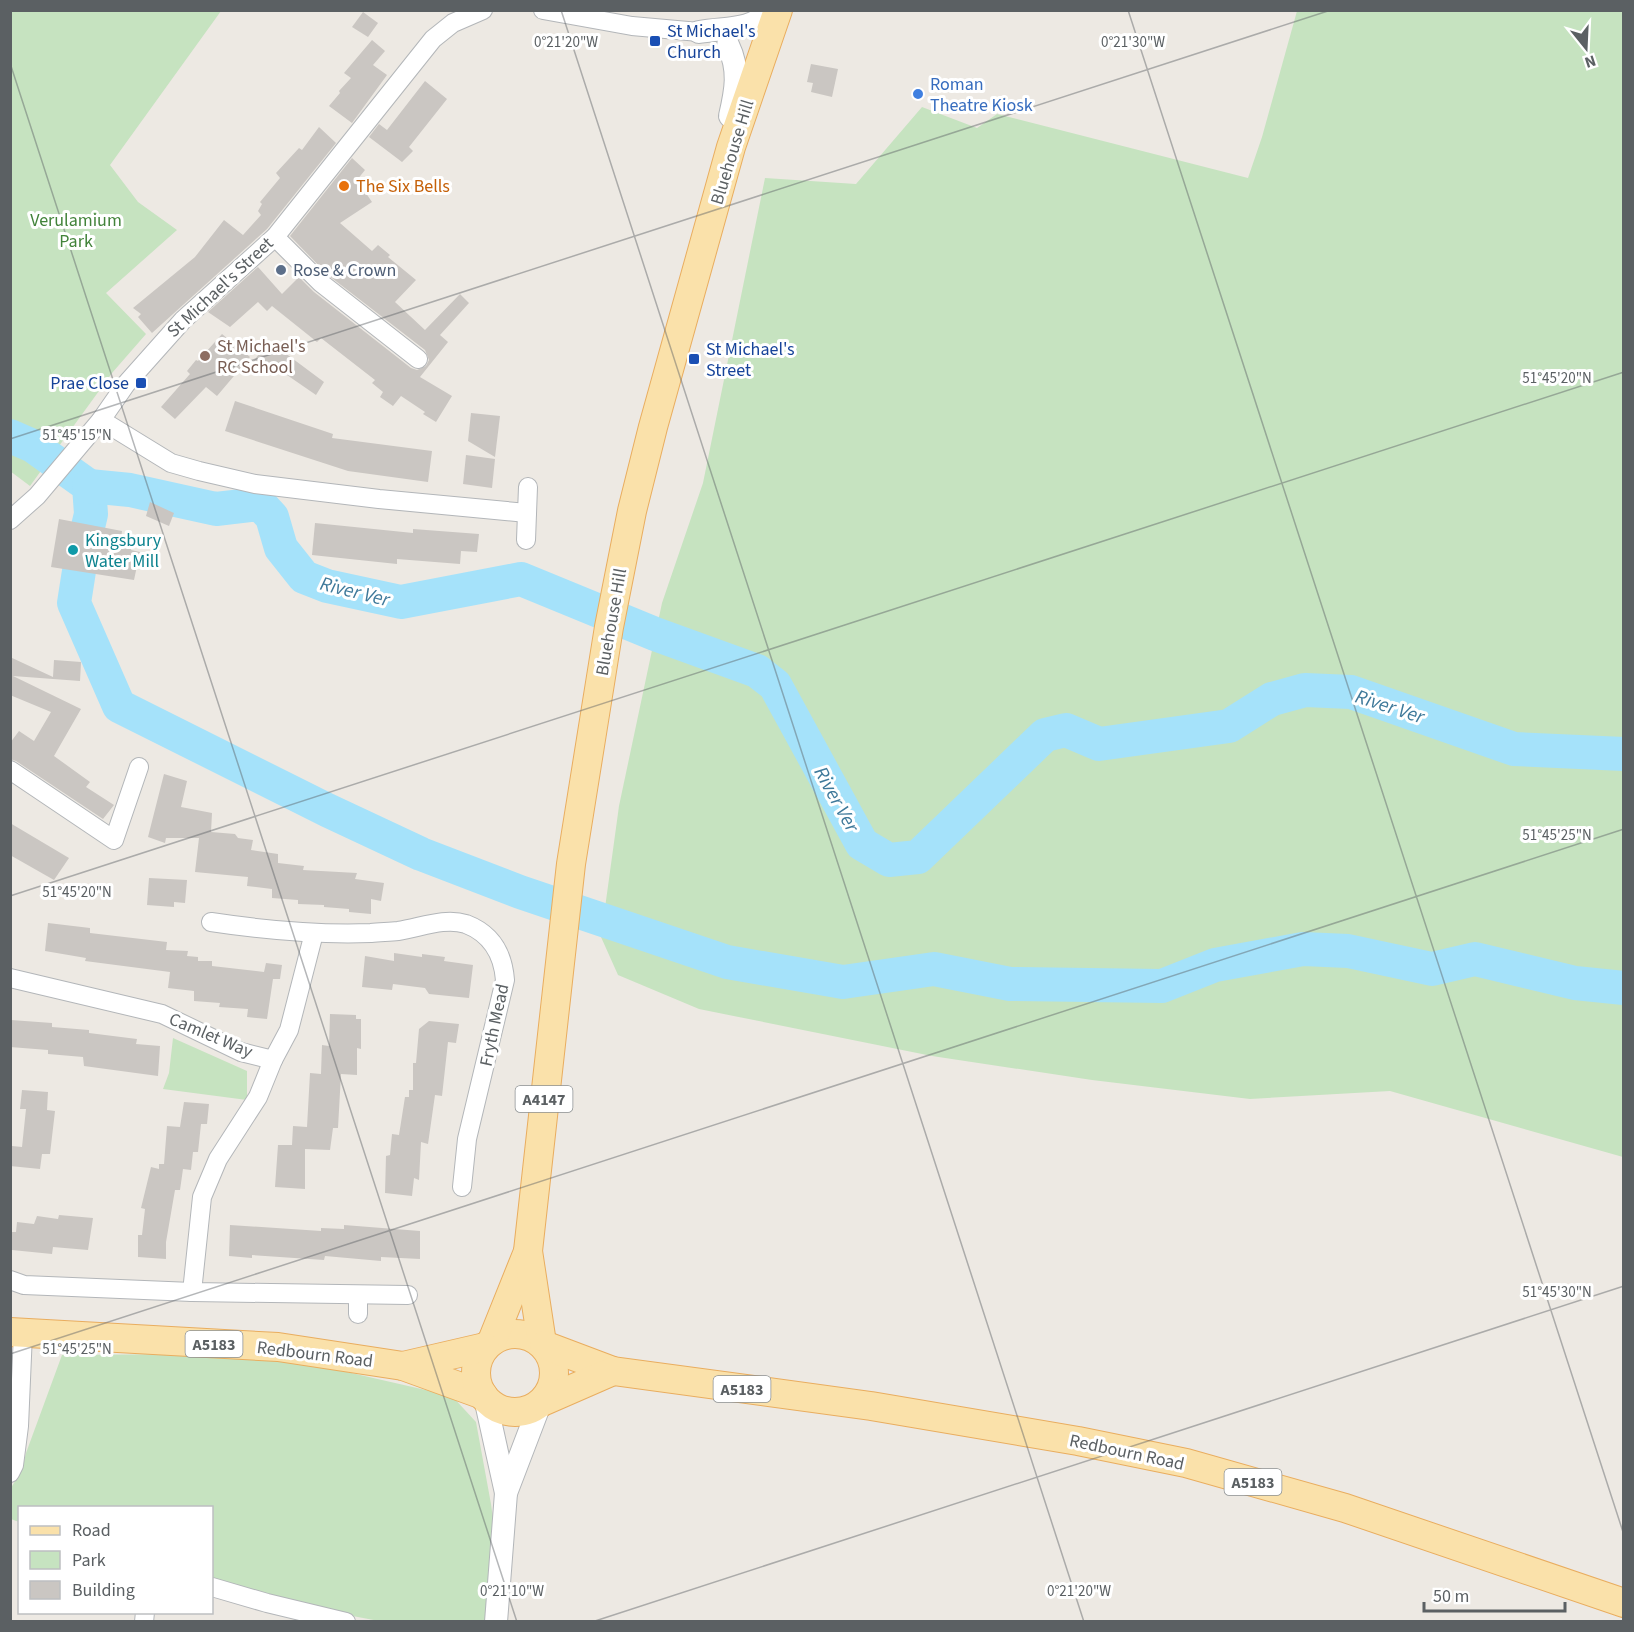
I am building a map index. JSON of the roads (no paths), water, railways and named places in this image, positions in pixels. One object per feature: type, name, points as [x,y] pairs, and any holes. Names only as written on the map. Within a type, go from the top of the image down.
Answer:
[{"type":"main road","name":"Bluehouse Hill","points":[[488,1344],[501,1321],[528,1251],[571,864],[611,617],[632,511],[731,147],[778,10]]},
{"type":"main road","name":"Bluehouse Hill","points":[[528,1251],[543,1344]]},
{"type":"main road","name":"Redbourn Road","points":[[17,1333],[278,1347],[403,1366],[484,1397]]},
{"type":"main road","points":[[541,1403],[550,1392],[555,1367],[551,1355],[543,1344],[531,1336],[518,1333],[504,1335],[488,1344],[478,1358],[475,1371],[477,1384],[484,1397],[494,1406],[505,1411],[517,1413],[529,1410],[613,1371]]},
{"type":"main road","name":"Redbourn Road","points":[[403,1366],[488,1344]]},
{"type":"main road","name":"Redbourn Road","points":[[543,1344],[613,1371],[871,1406],[1078,1441],[1186,1463],[1345,1508],[1623,1603]]},
{"type":"street","name":"St Michael's Street","points":[[14,517],[37,496],[100,420],[126,384],[183,320],[275,237],[433,39],[453,23],[483,10]]},
{"type":"street","points":[[543,10],[632,26],[699,32],[742,27],[766,17],[774,10]]},
{"type":"street","points":[[699,32],[709,40],[763,55]]},
{"type":"street","points":[[728,45],[734,57],[737,78],[727,128],[731,147]]},
{"type":"street","points":[[275,237],[321,283],[418,359]]},
{"type":"street","points":[[100,420],[171,462],[243,481],[379,499],[527,513]]},
{"type":"street","points":[[526,540],[528,487]]},
{"type":"street","points":[[10,770],[114,840],[139,767]]},
{"type":"street","name":"Fryth Mead","points":[[212,922],[235,918],[314,933],[371,933],[398,931],[443,921],[462,923],[476,928],[488,938],[497,949],[503,963],[505,980],[467,1139],[471,1162],[462,1187]]},
{"type":"street","points":[[273,1060],[289,1030],[314,933]]},
{"type":"street","name":"Camlet Way","points":[[10,978],[162,1014],[241,1052],[273,1060],[258,1097],[218,1160],[202,1197],[192,1292]]},
{"type":"street","points":[[10,1280],[24,1285],[192,1292],[358,1304],[408,1295]]},
{"type":"street","points":[[10,1473],[14,1465],[19,1426],[17,1333]]},
{"type":"street","points":[[484,1397],[506,1493]]},
{"type":"street","points":[[496,1622],[506,1493],[541,1403]]},
{"type":"street","points":[[213,1587],[346,1622]]},
{"type":"waterway","name":"River Ver","points":[[10,436],[33,446],[89,486],[91,514],[83,548]]},
{"type":"waterway","name":"River Ver","points":[[89,486],[130,490],[216,509],[260,504],[272,517],[281,548],[304,577],[327,586],[401,602],[521,579],[655,634],[757,671],[775,685],[862,844],[889,860],[918,857],[1045,735],[1066,730],[1099,744],[1229,726],[1272,699],[1305,690],[1351,692],[1514,749],[1624,754]]},
{"type":"waterway","name":"River Ver","points":[[79,571],[74,603],[119,706],[327,810],[421,854],[520,892],[727,962],[843,982],[934,969],[1010,984],[1162,986],[1215,965],[1303,949],[1348,951],[1432,969],[1475,959],[1575,983],[1624,988]]},
{"type":"place","name":"St Michael's Church","points":[[655,41]]},
{"type":"place","name":"Roman Theatre Kiosk","points":[[918,94]]},
{"type":"place","name":"The Six Bells","points":[[344,186]]},
{"type":"place","name":"Rose & Crown","points":[[281,270]]},
{"type":"place","name":"St Michael's RC School","points":[[205,356]]},
{"type":"place","name":"St Michael's Street","points":[[694,359]]},
{"type":"place","name":"Prae Close","points":[[141,383]]},
{"type":"place","name":"Kingsbury Water Mill","points":[[73,550]]},
{"type":"park label","name":"Verulamium Park","points":[[76,230]]}]
